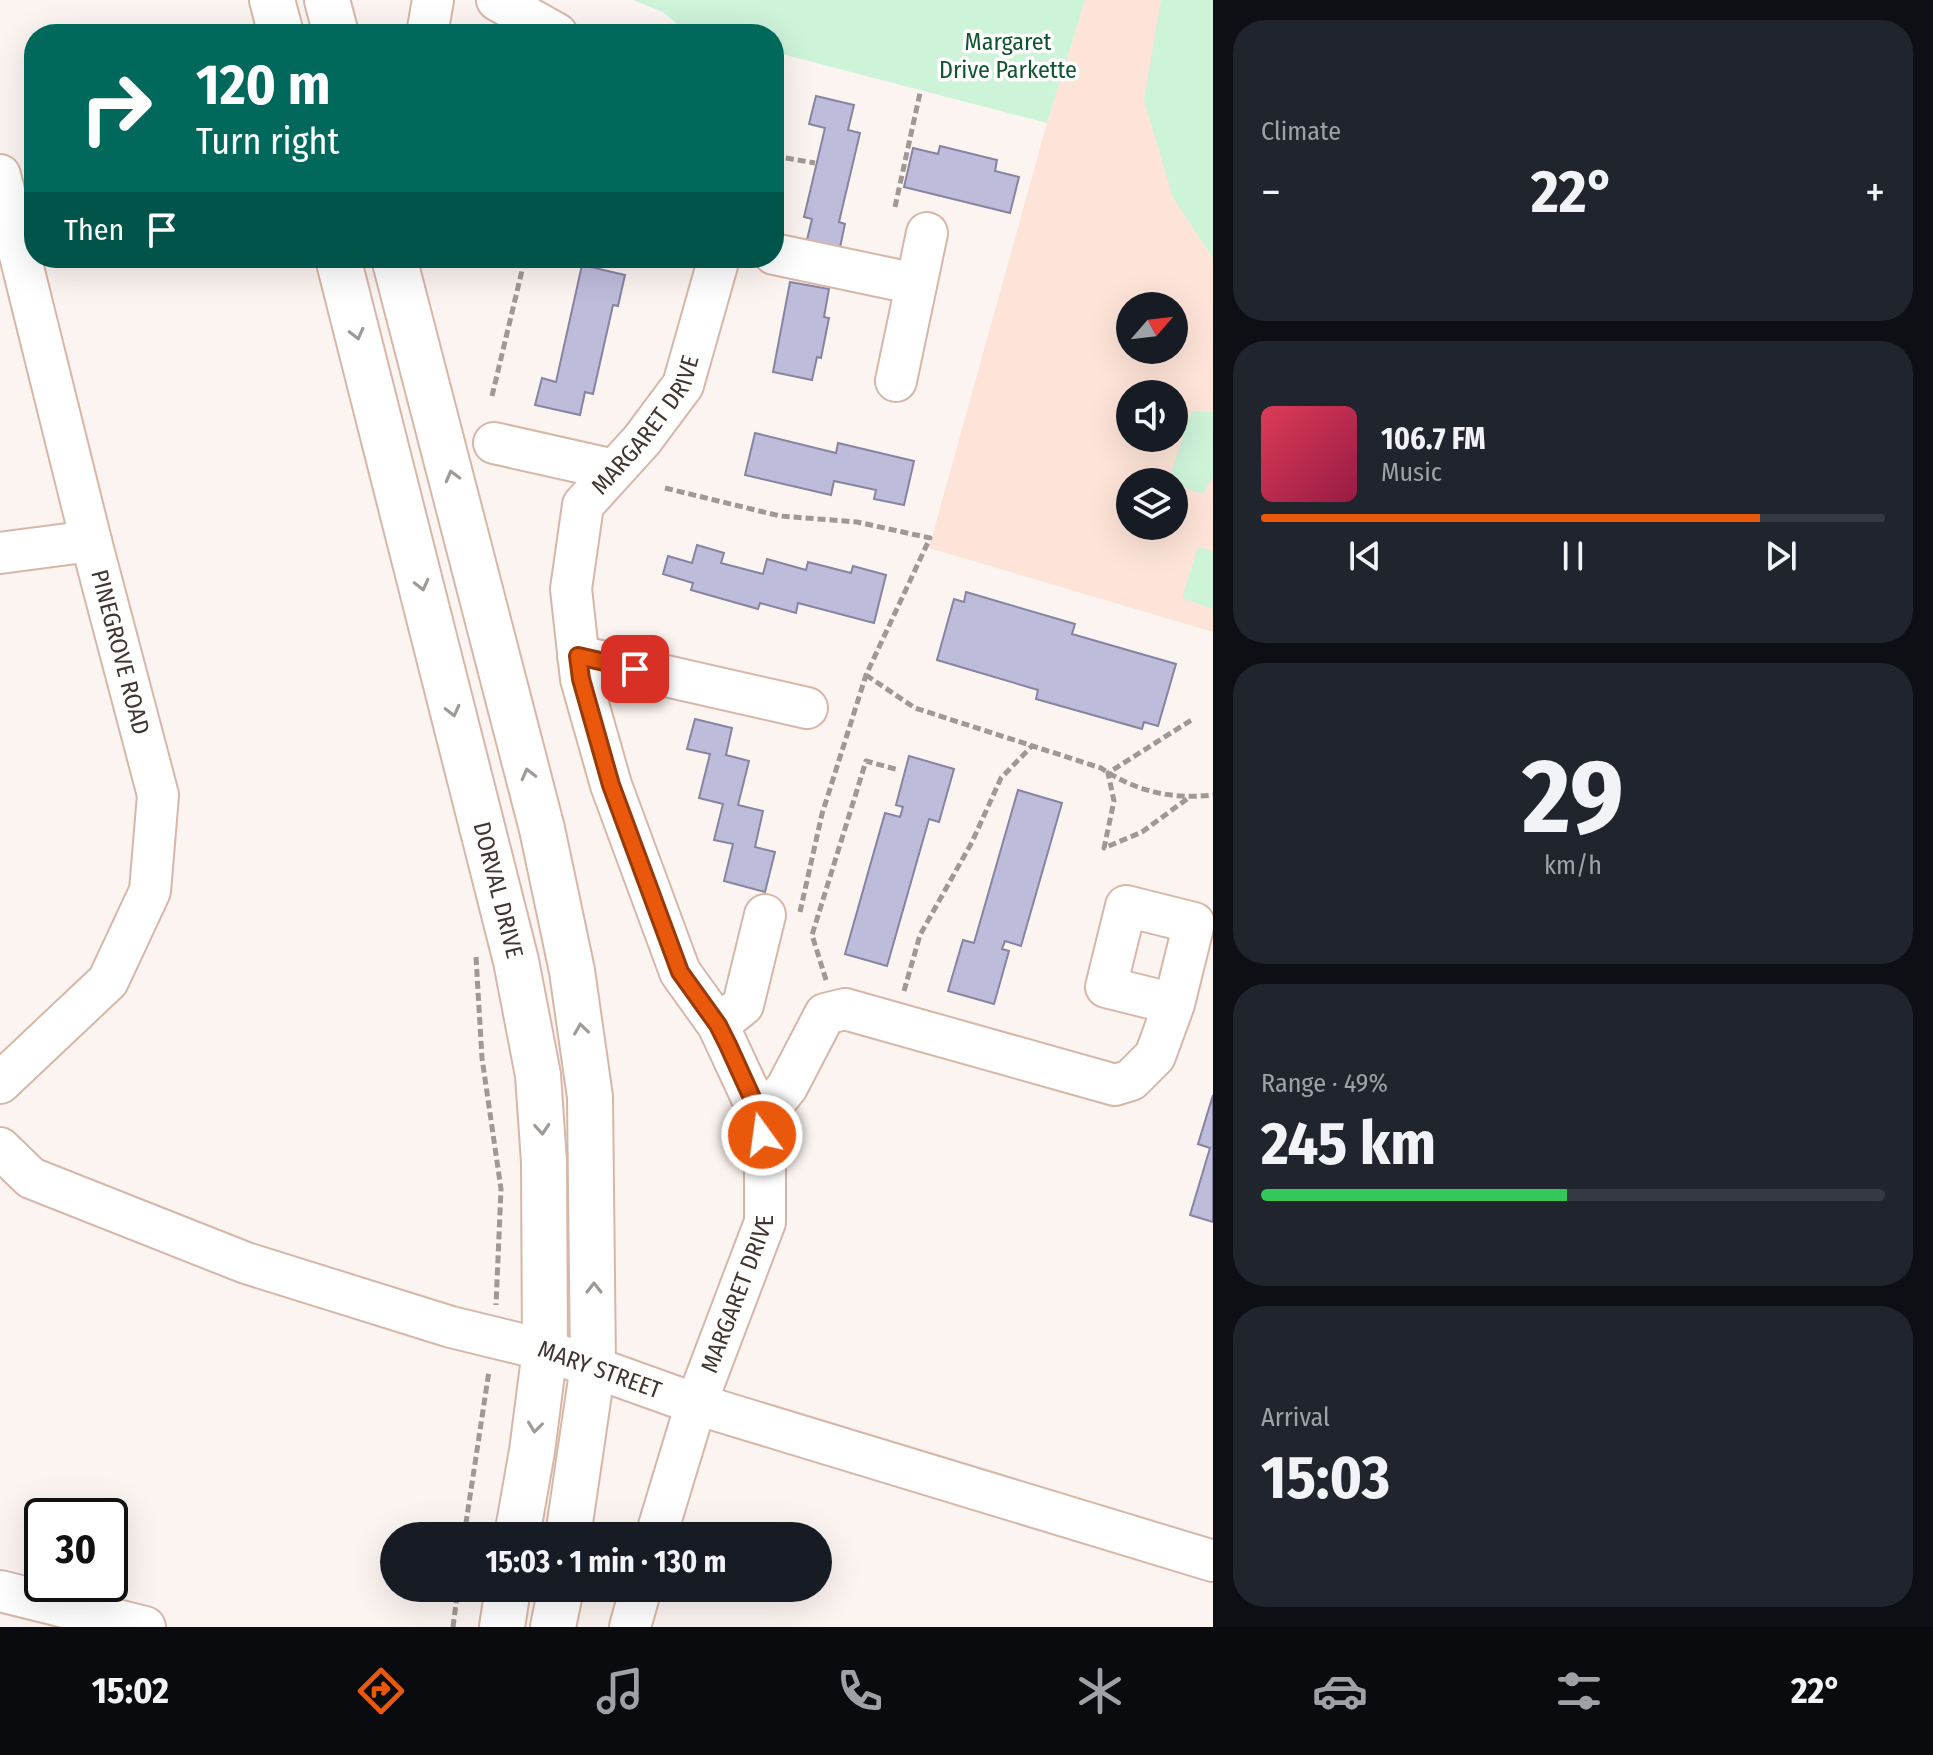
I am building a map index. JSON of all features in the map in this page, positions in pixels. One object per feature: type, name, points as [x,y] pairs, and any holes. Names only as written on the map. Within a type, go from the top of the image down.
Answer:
[{"type":"main road","points":[[272,0],[278,24]]},
{"type":"main road","points":[[327,0],[333,24]]},
{"type":"main road","name":"DORVAL DRIVE","points":[[341,268],[516,961],[538,1075],[544,1162],[545,1350],[519,1522]]},
{"type":"main road","points":[[397,268],[538,814],[572,971],[590,1097],[593,1366],[570,1522]]},
{"type":"main road","points":[[502,1627],[506,1602]]},
{"type":"main road","points":[[553,1627],[558,1602]]},
{"type":"street","points":[[429,24],[433,0]]},
{"type":"street","points":[[497,0],[539,24]]},
{"type":"street","name":"PINEGROVE ROAD","points":[[0,175],[158,795],[150,891],[108,981],[0,1083]]},
{"type":"street","points":[[896,381],[927,233]]},
{"type":"street","points":[[784,256],[916,284]]},
{"type":"street","name":"MARGARET DRIVE","points":[[660,1522],[696,1404],[765,1222],[765,1159],[758,1111],[718,1025],[680,972],[611,785],[581,679],[571,589],[583,505],[642,440],[683,385],[716,268]]},
{"type":"street","points":[[494,443],[614,470]]},
{"type":"street","points":[[0,553],[91,541]]},
{"type":"street","points":[[578,656],[807,708]]},
{"type":"street","points":[[718,1025],[743,1005],[765,915]]},
{"type":"street","points":[[758,1111],[771,1107],[787,1087],[825,1014],[845,1009],[1115,1085],[1131,1080],[1155,1056],[1174,1004]]},
{"type":"street","name":"MARY STREET","points":[[0,1148],[31,1178],[246,1263],[451,1327],[545,1350],[696,1404],[1213,1561]]},
{"type":"street","points":[[0,1591],[145,1627]]},
{"type":"street","points":[[630,1627],[637,1602]]},
{"type":"path","points":[[895,207],[920,93]]},
{"type":"path","points":[[784,158],[815,163]]},
{"type":"path","points":[[492,396],[523,268]]},
{"type":"path","points":[[866,675],[915,708],[1101,768],[1125,785],[1188,798],[1213,795]]},
{"type":"path","points":[[1108,773],[1193,719]]},
{"type":"path","points":[[895,1022],[920,935],[972,842],[1001,778],[1032,746]]},
{"type":"path","points":[[830,992],[812,935],[866,761],[899,770]]},
{"type":"path","points":[[1108,773],[1114,801],[1104,848],[1142,832],[1188,798]]},
{"type":"path","points":[[466,1522],[494,1336],[501,1189],[482,1058],[475,948]]},
{"type":"path","points":[[453,1627],[456,1602]]},
{"type":"shaded area","points":[[1085,0],[1213,0],[1213,632],[929,548],[1047,123]]},
{"type":"green space","name":"Margaret Drive Parkette","points":[[633,0],[1085,0],[1047,123],[784,55],[784,24],[677,24],[663,12]]},
{"type":"green space","points":[[1161,0],[1213,0],[1213,258],[1173,198],[1144,100]]},
{"type":"green space","points":[[1191,411],[1213,412],[1213,477],[1203,494],[1188,489],[1188,468],[1173,468],[1178,452],[1188,452]]},
{"type":"green space","points":[[1198,547],[1213,551],[1213,609],[1182,598]]},
{"type":"building","points":[[816,96],[854,105],[848,130],[860,133],[839,222],[845,224],[839,252],[806,244],[812,219],[804,217],[825,128],[809,124]]},
{"type":"building","points":[[940,146],[997,160],[995,171],[1019,177],[1010,213],[904,187],[913,148],[938,154]]},
{"type":"building","points":[[581,268],[625,275],[618,306],[613,305],[593,394],[585,392],[580,415],[535,405],[542,378],[556,382]]},
{"type":"building","points":[[790,282],[829,289],[824,317],[829,318],[821,358],[817,357],[812,380],[773,372]]},
{"type":"building","points":[[755,433],[836,453],[838,443],[914,461],[904,505],[874,499],[876,490],[834,481],[831,495],[745,475]]},
{"type":"building","points":[[697,545],[724,553],[721,563],[763,574],[767,559],[806,570],[808,562],[851,573],[853,566],[886,575],[874,623],[798,603],[796,613],[760,603],[758,609],[691,590],[693,583],[663,574],[668,556],[692,563]]},
{"type":"building","points":[[966,592],[1075,624],[1072,634],[1176,664],[1158,726],[1144,722],[1142,729],[1036,699],[1038,690],[937,660],[954,599],[964,602]]},
{"type":"building","points":[[695,719],[732,728],[726,755],[749,761],[738,805],[763,811],[755,847],[775,852],[765,892],[724,881],[733,844],[714,840],[723,804],[699,798],[710,754],[687,749]]},
{"type":"building","points":[[909,756],[954,769],[939,822],[929,819],[887,966],[845,954],[885,813],[900,817],[903,807],[896,805]]},
{"type":"building","points":[[1018,790],[1062,803],[1021,946],[1005,941],[1002,949],[1009,951],[994,1004],[948,991],[963,940],[974,943]]},
{"type":"building","points":[[1213,1095],[1213,1222],[1190,1215],[1210,1148],[1198,1144]]},
{"type":"route","points":[[635,669],[578,656],[581,679],[611,785],[680,972],[718,1025],[738,1064],[758,1111],[762,1135]]}]
